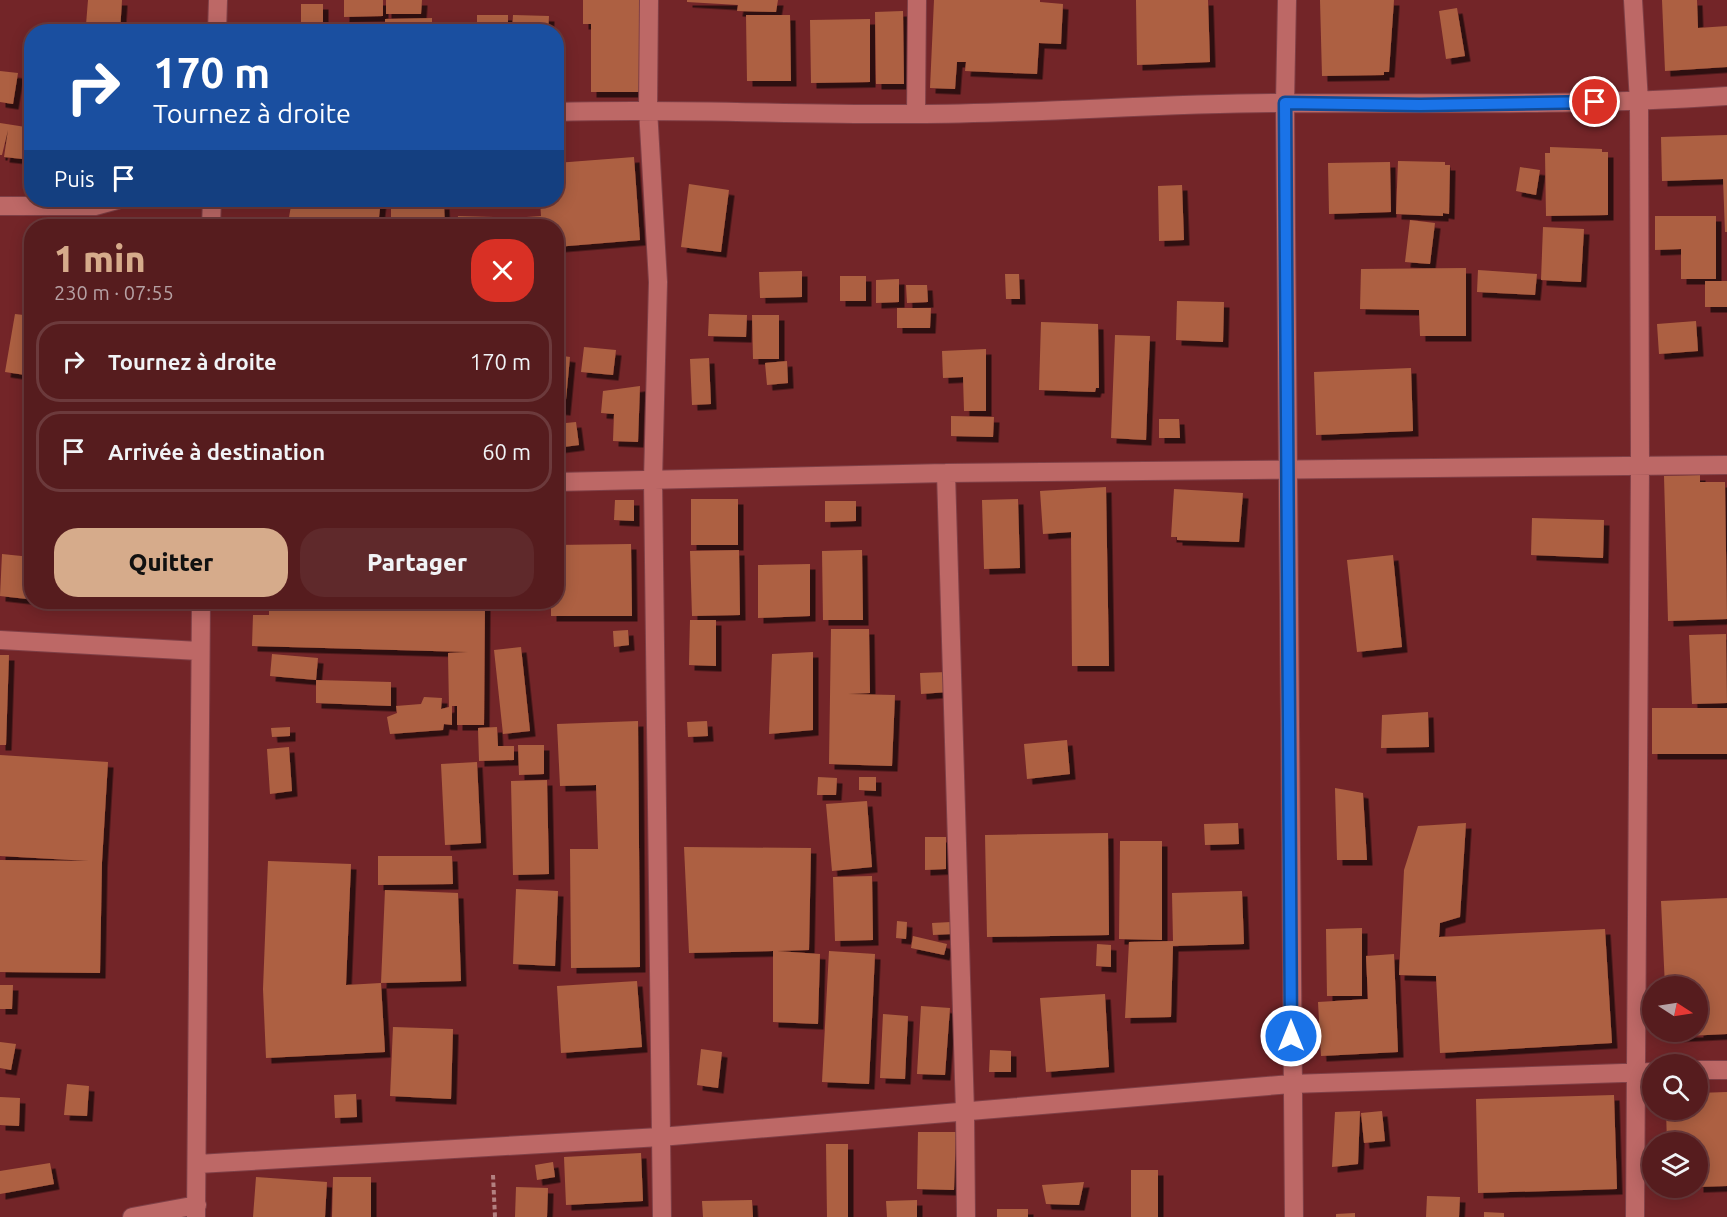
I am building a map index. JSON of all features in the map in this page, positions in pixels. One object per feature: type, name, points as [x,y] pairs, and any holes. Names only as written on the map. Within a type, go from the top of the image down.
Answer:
[{"type":"street","points":[[217,24],[218,0]]},
{"type":"street","points":[[649,0],[648,109],[658,282],[652,480],[662,1217]]},
{"type":"street","points":[[916,114],[917,0]]},
{"type":"street","points":[[1287,0],[1285,103],[1294,1217]]},
{"type":"street","points":[[1633,0],[1639,102],[1645,1054]]},
{"type":"street","points":[[564,112],[648,109],[916,114],[1285,103],[1420,105],[1639,102],[1727,96]]},
{"type":"street","points":[[0,206],[24,206]]},
{"type":"street","points":[[564,482],[946,473],[1727,465]]},
{"type":"street","points":[[946,473],[965,1112],[966,1217]]},
{"type":"street","points":[[132,1217],[197,1211],[201,609]]},
{"type":"street","points":[[0,640],[200,651]]},
{"type":"street","points":[[1708,1071],[1727,1070]]},
{"type":"street","points":[[198,1164],[660,1137],[1292,1084],[1642,1072]]},
{"type":"street","points":[[1635,1217],[1642,1116]]},
{"type":"path","points":[[492,1147],[495,1217]]},
{"type":"building","points":[[88,0],[122,0],[120,24],[86,24]]},
{"type":"building","points":[[344,0],[383,0],[383,16],[344,17]]},
{"type":"building","points":[[386,0],[422,0],[421,14],[386,14]]},
{"type":"building","points":[[583,0],[648,0],[648,92],[591,92],[591,24],[583,24]]},
{"type":"building","points":[[687,0],[778,0],[776,12],[737,11],[738,5],[687,2]]},
{"type":"building","points":[[934,0],[1040,0],[1040,2],[1063,4],[1061,44],[1039,43],[1037,74],[965,71],[966,62],[957,62],[955,89],[930,88]]},
{"type":"building","points":[[1136,0],[1208,0],[1210,62],[1137,65]]},
{"type":"building","points":[[1320,0],[1394,0],[1389,72],[1384,72],[1384,75],[1322,76]]},
{"type":"building","points":[[1662,0],[1697,0],[1698,28],[1727,26],[1727,67],[1665,71]]},
{"type":"building","points":[[301,4],[323,4],[323,24],[301,24]]},
{"type":"building","points":[[1457,8],[1465,56],[1446,59],[1439,11]]},
{"type":"building","points":[[903,11],[904,84],[876,84],[875,12]]},
{"type":"building","points":[[477,15],[508,15],[508,24],[477,24]]},
{"type":"building","points":[[513,15],[549,16],[548,24],[512,24]]},
{"type":"building","points":[[746,15],[790,15],[791,81],[747,81]]},
{"type":"building","points":[[432,18],[432,24],[385,24],[385,19]]},
{"type":"building","points":[[870,19],[870,82],[811,83],[810,20]]},
{"type":"building","points":[[0,71],[18,73],[13,104],[0,102]]},
{"type":"building","points":[[0,123],[24,127],[24,159],[4,157],[8,130],[2,155],[0,155]]},
{"type":"building","points":[[1727,135],[1727,232],[1725,232],[1723,179],[1662,181],[1661,137]]},
{"type":"building","points":[[1550,147],[1602,149],[1602,152],[1608,152],[1608,215],[1546,216],[1545,153],[1550,153]]},
{"type":"building","points":[[634,157],[640,240],[564,246],[564,219],[498,219],[541,216],[540,207],[564,207],[564,162]]},
{"type":"building","points":[[1398,161],[1445,162],[1445,165],[1450,165],[1449,214],[1443,213],[1443,216],[1396,214]]},
{"type":"building","points":[[1390,162],[1391,212],[1329,214],[1328,163]]},
{"type":"building","points":[[1520,167],[1540,170],[1536,195],[1516,191]]},
{"type":"building","points":[[689,184],[729,190],[721,252],[681,247]]},
{"type":"building","points":[[1182,185],[1184,240],[1159,241],[1158,186]]},
{"type":"building","points":[[291,207],[380,207],[379,219],[289,219]]},
{"type":"building","points":[[391,207],[444,207],[445,219],[391,219]]},
{"type":"building","points":[[458,216],[494,217],[494,219],[458,219]]},
{"type":"building","points":[[1655,216],[1716,216],[1716,279],[1681,279],[1681,249],[1655,250]]},
{"type":"building","points":[[1410,220],[1435,223],[1430,264],[1405,262]]},
{"type":"building","points":[[1543,227],[1584,229],[1581,282],[1541,280]]},
{"type":"building","points":[[1466,268],[1466,336],[1420,336],[1419,310],[1360,309],[1361,269]]},
{"type":"building","points":[[1478,270],[1537,274],[1535,295],[1477,292]]},
{"type":"building","points":[[802,271],[802,297],[760,298],[759,272]]},
{"type":"building","points":[[1005,274],[1019,274],[1020,299],[1006,299]]},
{"type":"building","points":[[840,276],[866,276],[866,301],[840,301]]},
{"type":"building","points":[[899,279],[899,302],[876,303],[876,280]]},
{"type":"building","points":[[1705,281],[1727,281],[1727,307],[1705,307]]},
{"type":"building","points":[[906,285],[927,285],[928,302],[907,303]]},
{"type":"building","points":[[1177,301],[1224,302],[1223,342],[1176,340]]},
{"type":"building","points":[[897,308],[931,308],[930,328],[897,328]]},
{"type":"building","points":[[15,314],[24,315],[24,375],[5,372]]},
{"type":"building","points":[[709,314],[747,315],[746,337],[708,336]]},
{"type":"building","points":[[752,315],[779,315],[779,359],[753,359]]},
{"type":"building","points":[[1696,321],[1698,351],[1659,354],[1657,324]]},
{"type":"building","points":[[1041,322],[1098,324],[1099,388],[1096,388],[1095,392],[1039,390]]},
{"type":"building","points":[[1115,335],[1150,336],[1146,440],[1111,438]]},
{"type":"building","points":[[584,347],[616,350],[613,375],[581,372]]},
{"type":"building","points":[[986,349],[986,411],[964,411],[963,377],[943,378],[942,351]]},
{"type":"building","points":[[564,356],[570,357],[564,410]]},
{"type":"building","points":[[709,358],[711,404],[692,405],[690,359]]},
{"type":"building","points":[[787,361],[788,383],[767,385],[765,363]]},
{"type":"building","points":[[1411,368],[1413,431],[1316,435],[1314,372]]},
{"type":"building","points":[[640,386],[638,442],[613,441],[614,414],[601,413],[603,391]]},
{"type":"building","points":[[951,416],[994,417],[993,437],[951,436]]},
{"type":"building","points":[[1159,419],[1179,419],[1180,438],[1159,438]]},
{"type":"building","points":[[576,422],[579,445],[564,447],[564,423]]},
{"type":"building","points":[[1700,475],[1700,482],[1725,482],[1727,619],[1668,621],[1664,476]]},
{"type":"building","points":[[1106,487],[1109,666],[1072,666],[1071,532],[1043,534],[1040,491]]},
{"type":"building","points":[[1174,489],[1243,493],[1239,542],[1177,540],[1177,537],[1171,537]]},
{"type":"building","points":[[691,499],[738,499],[738,545],[691,545]]},
{"type":"building","points":[[1018,499],[1020,568],[984,569],[982,500]]},
{"type":"building","points":[[615,500],[634,500],[634,521],[614,520]]},
{"type":"building","points":[[825,501],[856,501],[856,521],[825,522]]},
{"type":"building","points":[[1532,518],[1604,520],[1603,558],[1531,555]]},
{"type":"building","points":[[631,544],[632,616],[551,616],[551,609],[564,609],[564,545]]},
{"type":"building","points":[[739,550],[740,615],[692,616],[690,551]]},
{"type":"building","points":[[862,550],[863,620],[823,620],[822,551]]},
{"type":"building","points":[[2,554],[24,556],[24,599],[0,596]]},
{"type":"building","points":[[1393,555],[1402,647],[1357,652],[1347,560]]},
{"type":"building","points":[[810,564],[810,616],[758,618],[758,565]]},
{"type":"building","points":[[269,609],[485,609],[484,725],[457,725],[457,706],[452,706],[452,725],[444,724],[443,730],[390,734],[387,717],[397,713],[396,706],[421,704],[424,697],[442,698],[441,709],[449,707],[448,653],[468,652],[252,646],[253,615],[269,615]]},
{"type":"building","points":[[690,620],[716,620],[716,666],[689,665]]},
{"type":"building","points":[[831,629],[869,629],[870,693],[848,694],[895,695],[892,766],[829,764]]},
{"type":"building","points":[[628,630],[629,645],[614,647],[613,631]]},
{"type":"building","points":[[1726,634],[1727,703],[1692,704],[1689,635]]},
{"type":"building","points":[[521,647],[530,731],[503,734],[494,650]]},
{"type":"building","points":[[813,652],[813,730],[769,734],[772,654]]},
{"type":"building","points":[[272,654],[318,658],[316,680],[270,676]]},
{"type":"building","points":[[0,655],[9,655],[6,745],[0,745]]},
{"type":"building","points":[[947,672],[948,692],[921,694],[920,673]]},
{"type":"building","points":[[316,680],[391,682],[391,706],[316,703]]},
{"type":"building","points":[[1652,708],[1727,708],[1727,754],[1652,754]]},
{"type":"building","points":[[1428,712],[1429,747],[1381,748],[1382,715]]},
{"type":"building","points":[[638,721],[640,967],[571,968],[570,849],[598,849],[596,785],[560,786],[557,724]]},
{"type":"building","points":[[707,721],[708,736],[688,737],[687,722]]},
{"type":"building","points":[[290,727],[290,736],[272,737],[271,728]]},
{"type":"building","points":[[497,727],[498,746],[514,746],[514,760],[479,761],[478,728]]},
{"type":"building","points":[[1067,740],[1070,774],[1027,779],[1024,744]]},
{"type":"building","points":[[518,745],[544,745],[544,774],[519,775]]},
{"type":"building","points":[[289,747],[292,791],[270,794],[267,749]]},
{"type":"building","points":[[0,755],[108,762],[102,862],[100,973],[0,972],[0,860],[89,861],[0,856]]},
{"type":"building","points":[[477,762],[481,843],[445,845],[441,764]]},
{"type":"building","points":[[818,777],[837,778],[836,795],[817,795]]},
{"type":"building","points":[[859,777],[876,777],[876,791],[859,790]]},
{"type":"building","points":[[547,780],[549,874],[513,875],[511,781]]},
{"type":"building","points":[[1335,788],[1363,793],[1367,860],[1337,860]]},
{"type":"building","points":[[867,801],[872,867],[832,871],[826,804]]},
{"type":"building","points":[[1238,823],[1239,844],[1205,845],[1204,824]]},
{"type":"building","points":[[1466,823],[1460,917],[1440,923],[1439,937],[1605,929],[1612,1043],[1440,1053],[1436,976],[1399,975],[1404,870],[1418,826]]},
{"type":"building","points":[[1108,833],[1109,935],[987,937],[985,835]]},
{"type":"building","points":[[925,837],[946,837],[946,869],[925,870]]},
{"type":"building","points":[[1120,841],[1162,841],[1162,940],[1119,939]]},
{"type":"building","points":[[684,847],[811,848],[809,950],[777,951],[820,954],[818,1024],[773,1022],[773,951],[689,953]]},
{"type":"building","points":[[378,856],[452,856],[453,884],[378,885]]},
{"type":"building","points":[[268,861],[351,864],[346,985],[381,983],[385,1052],[266,1058],[263,989]]},
{"type":"building","points":[[872,876],[873,940],[835,941],[833,877]]},
{"type":"building","points":[[516,889],[558,891],[555,966],[513,964]]},
{"type":"building","points":[[385,890],[458,893],[461,981],[381,983]]},
{"type":"building","points":[[1242,891],[1244,944],[1173,946],[1171,1017],[1125,1018],[1129,942],[1173,941],[1172,893]]},
{"type":"building","points":[[1727,898],[1727,1034],[1708,1035],[1708,976],[1664,976],[1661,901]]},
{"type":"building","points":[[897,921],[907,922],[906,939],[896,938]]},
{"type":"building","points":[[951,922],[952,934],[933,935],[932,923]]},
{"type":"building","points":[[1362,928],[1362,996],[1327,996],[1326,929]]},
{"type":"building","points":[[913,936],[947,944],[944,955],[911,948]]},
{"type":"building","points":[[1097,944],[1111,945],[1111,967],[1096,966]]},
{"type":"building","points":[[829,951],[875,954],[869,1084],[822,1082]]},
{"type":"building","points":[[1394,954],[1398,1052],[1321,1056],[1318,1002],[1368,999],[1366,956]]},
{"type":"building","points":[[637,981],[642,1047],[561,1053],[557,986]]},
{"type":"building","points":[[0,985],[13,985],[12,1009],[0,1009]]},
{"type":"building","points":[[1105,994],[1109,1067],[1046,1072],[1040,998]]},
{"type":"building","points":[[921,1006],[950,1008],[945,1075],[917,1074]]},
{"type":"building","points":[[883,1014],[908,1016],[905,1079],[880,1078]]},
{"type":"building","points":[[393,1027],[453,1029],[451,1099],[390,1096]]},
{"type":"building","points":[[0,1042],[16,1044],[11,1070],[0,1068]]},
{"type":"building","points":[[701,1049],[722,1052],[718,1088],[697,1085]]},
{"type":"building","points":[[990,1050],[1011,1051],[1011,1072],[989,1072]]},
{"type":"building","points":[[67,1084],[89,1086],[87,1116],[64,1115]]},
{"type":"building","points":[[1727,1092],[1727,1186],[1708,1187],[1708,1132],[1667,1132],[1666,1120],[1708,1120],[1708,1093]]},
{"type":"building","points":[[356,1094],[357,1117],[335,1118],[334,1095]]},
{"type":"building","points":[[1614,1095],[1617,1189],[1478,1193],[1476,1099]]},
{"type":"building","points":[[0,1097],[20,1098],[19,1126],[0,1125]]},
{"type":"building","points":[[1360,1111],[1358,1164],[1332,1167],[1335,1112]]},
{"type":"building","points":[[1382,1111],[1385,1141],[1364,1143],[1361,1113]]},
{"type":"building","points":[[918,1132],[956,1132],[954,1190],[917,1189]]},
{"type":"building","points":[[826,1144],[848,1144],[848,1217],[827,1217]]},
{"type":"building","points":[[641,1153],[643,1201],[566,1205],[564,1157]]},
{"type":"building","points":[[553,1162],[555,1177],[537,1180],[535,1165]]},
{"type":"building","points":[[50,1163],[54,1184],[0,1194],[0,1171]]},
{"type":"building","points":[[1131,1170],[1158,1170],[1158,1217],[1131,1217]]},
{"type":"building","points":[[256,1177],[327,1182],[325,1217],[253,1217]]},
{"type":"building","points":[[333,1177],[371,1177],[371,1217],[332,1217]]},
{"type":"building","points":[[1084,1182],[1079,1205],[1046,1204],[1042,1185]]},
{"type":"building","points":[[516,1187],[548,1188],[547,1217],[515,1217]]},
{"type":"building","points":[[1427,1196],[1460,1197],[1459,1217],[1426,1217]]},
{"type":"building","points":[[752,1200],[753,1217],[703,1217],[702,1201]]},
{"type":"building","points":[[917,1200],[917,1217],[887,1217],[886,1201]]},
{"type":"building","points":[[997,1209],[1028,1209],[1028,1217],[997,1217]]},
{"type":"building","points":[[1484,1212],[1504,1213],[1504,1217],[1484,1217]]},
{"type":"building","points":[[1355,1213],[1355,1217],[1336,1217],[1336,1214]]},
{"type":"route","points":[[1291,1036],[1285,103],[1420,105],[1595,102]]}]
